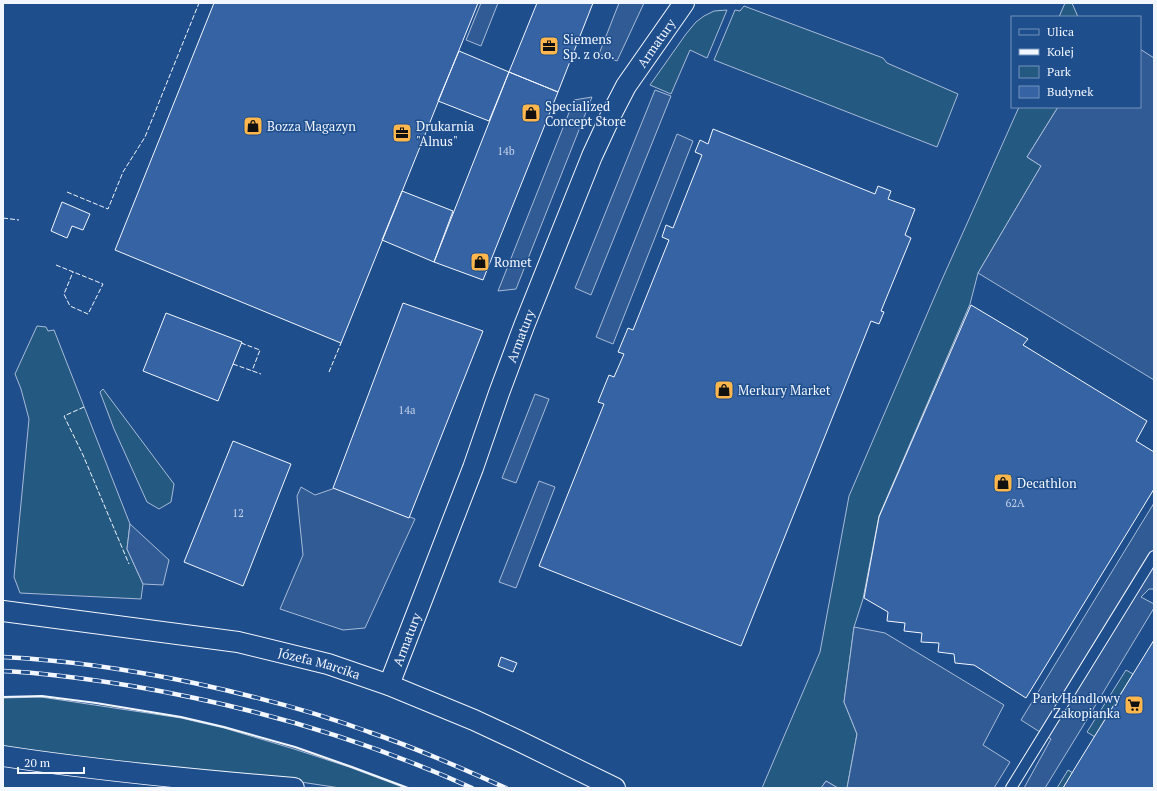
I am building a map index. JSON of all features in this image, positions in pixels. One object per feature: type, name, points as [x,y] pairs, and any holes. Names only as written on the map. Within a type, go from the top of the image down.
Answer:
[{"type":"street","name":"Armatury","points":[[389,685],[473,468],[524,326],[592,156],[626,86],[684,3]]},
{"type":"street","name":"Józefa Marcika","points":[[3,610],[238,642],[328,664],[389,685],[474,720],[615,788]]},
{"type":"street","points":[[3,756],[65,766],[235,786],[294,788]]},
{"type":"lane","points":[[1011,788],[1154,556]]},
{"type":"green space","points":[[1065,3],[1072,3],[1078,16],[1059,16]]},
{"type":"green space","points":[[744,6],[883,58],[887,63],[958,94],[937,147],[714,60],[735,10],[740,11]]},
{"type":"green space","points":[[727,10],[707,58],[690,50],[671,94],[650,85],[696,22],[714,11]]},
{"type":"green space","points":[[1019,108],[1057,108],[1027,157],[1041,166],[978,273],[970,304],[879,516],[863,599],[854,627],[844,702],[857,734],[847,788],[838,788],[826,781],[821,788],[762,788],[820,652],[849,496],[940,284]]},
{"type":"green space","points":[[37,326],[46,327],[48,331],[54,330],[130,524],[127,549],[143,584],[141,599],[20,593],[14,577],[29,419],[21,389],[15,374]]},
{"type":"green space","points":[[103,389],[174,484],[171,502],[159,509],[147,502],[114,429],[100,392]]},
{"type":"green space","points":[[1126,670],[1133,674],[1095,737],[1087,732]]},
{"type":"green space","points":[[41,697],[181,718],[224,728],[349,767],[405,788],[340,788],[268,777],[3,750],[3,698]]},
{"type":"green space","points":[[1068,770],[1073,773],[1063,788],[1057,788]]},
{"type":"shaded area","points":[[481,3],[498,3],[481,46],[466,40]]},
{"type":"shaded area","points":[[619,3],[644,3],[617,61],[599,54]]},
{"type":"shaded area","points":[[1141,50],[1154,58],[1154,380],[978,273],[1041,166],[1027,157],[1057,108],[1141,108]]},
{"type":"shaded area","points":[[655,90],[671,96],[591,295],[575,288]]},
{"type":"shaded area","points":[[592,97],[516,289],[498,291],[574,100]]},
{"type":"shaded area","points":[[677,134],[693,141],[613,344],[596,337]]},
{"type":"shaded area","points":[[535,394],[549,399],[516,483],[502,478]]},
{"type":"shaded area","points":[[539,481],[555,487],[516,588],[499,582]]},
{"type":"shaded area","points":[[301,487],[315,495],[338,487],[415,519],[365,628],[343,630],[280,609],[303,555],[297,496]]},
{"type":"shaded area","points":[[1154,503],[1154,589],[1149,589],[1141,597],[1154,604],[1154,608],[1045,788],[1024,788],[1051,739],[1021,720]]},
{"type":"shaded area","points":[[130,524],[169,560],[163,585],[143,584],[127,549]]},
{"type":"shaded area","points":[[854,627],[885,633],[1004,705],[983,745],[1010,762],[994,788],[847,788],[857,734],[844,702]]},
{"type":"shaded area","points":[[826,781],[838,788],[821,788]]},
{"type":"building","points":[[214,3],[478,3],[341,343],[115,250]]},
{"type":"building","points":[[537,3],[593,3],[558,92],[509,72]]},
{"type":"building","points":[[459,51],[509,72],[489,121],[438,101]]},
{"type":"building","points":[[509,72],[558,92],[483,280],[434,262]]},
{"type":"building","name":"Merkury Market","points":[[713,129],[875,194],[878,186],[891,191],[888,199],[915,209],[905,235],[911,238],[881,311],[884,312],[879,324],[871,321],[741,646],[539,566],[604,404],[598,402],[609,375],[614,377],[624,354],[618,352],[628,328],[633,330],[669,240],[662,237],[666,225],[673,228],[702,155],[695,152],[700,140],[708,144]]},
{"type":"building","points":[[402,191],[453,211],[434,262],[382,240]]},
{"type":"building","points":[[62,202],[90,214],[83,230],[72,226],[67,238],[51,231]]},
{"type":"building","points":[[403,303],[483,331],[409,518],[333,488]]},
{"type":"building","points":[[971,305],[1028,339],[1023,345],[1147,421],[1136,441],[1154,452],[1154,489],[1026,698],[974,665],[955,663],[954,654],[938,652],[939,643],[921,642],[922,633],[904,631],[905,623],[887,621],[888,612],[864,598],[879,517]]},
{"type":"building","points":[[166,313],[242,342],[218,401],[143,371]]},
{"type":"building","points":[[233,441],[291,464],[243,586],[184,562]]},
{"type":"building","name":"Park Handlowy Zakopianka","points":[[1154,640],[1154,788],[1063,788],[1075,768]]},
{"type":"building","points":[[501,657],[517,663],[513,672],[498,666]]},
{"type":"railway","points":[[3,657],[51,660],[123,670],[194,683],[261,699],[326,717],[387,738],[438,758],[506,788]]},
{"type":"railway","points":[[3,671],[35,673],[100,681],[219,703],[263,714],[348,739],[431,770],[472,788]]},
{"type":"fence","points":[[67,192],[108,209],[123,172],[145,137],[199,3]]},
{"type":"fence","points":[[3,218],[19,220]]},
{"type":"fence","points":[[56,265],[103,284],[88,314],[70,306],[64,294],[73,272]]},
{"type":"fence","points":[[241,343],[260,350],[252,371]]},
{"type":"fence","points":[[329,372],[341,343]]},
{"type":"fence","points":[[233,364],[261,374]]},
{"type":"fence","points":[[84,407],[64,416],[83,455],[129,564]]},
{"type":"wall","points":[[3,697],[42,696],[181,717],[224,727],[295,747],[408,788]]},
{"type":"place","name":"Siemens Sp. z o.o.","points":[[549,46]]},
{"type":"place","name":"Specialized Concept Store","points":[[531,113]]},
{"type":"place","name":"Bozza Magazyn","points":[[253,126]]},
{"type":"place","name":"Drukarnia \"Alnus\"","points":[[402,133]]},
{"type":"place","name":"Romet","points":[[480,262]]},
{"type":"place","name":"Merkury Market","points":[[724,390]]},
{"type":"place","name":"Decathlon","points":[[1003,483]]},
{"type":"place","name":"Park Handlowy Zakopianka","points":[[1134,705]]}]
